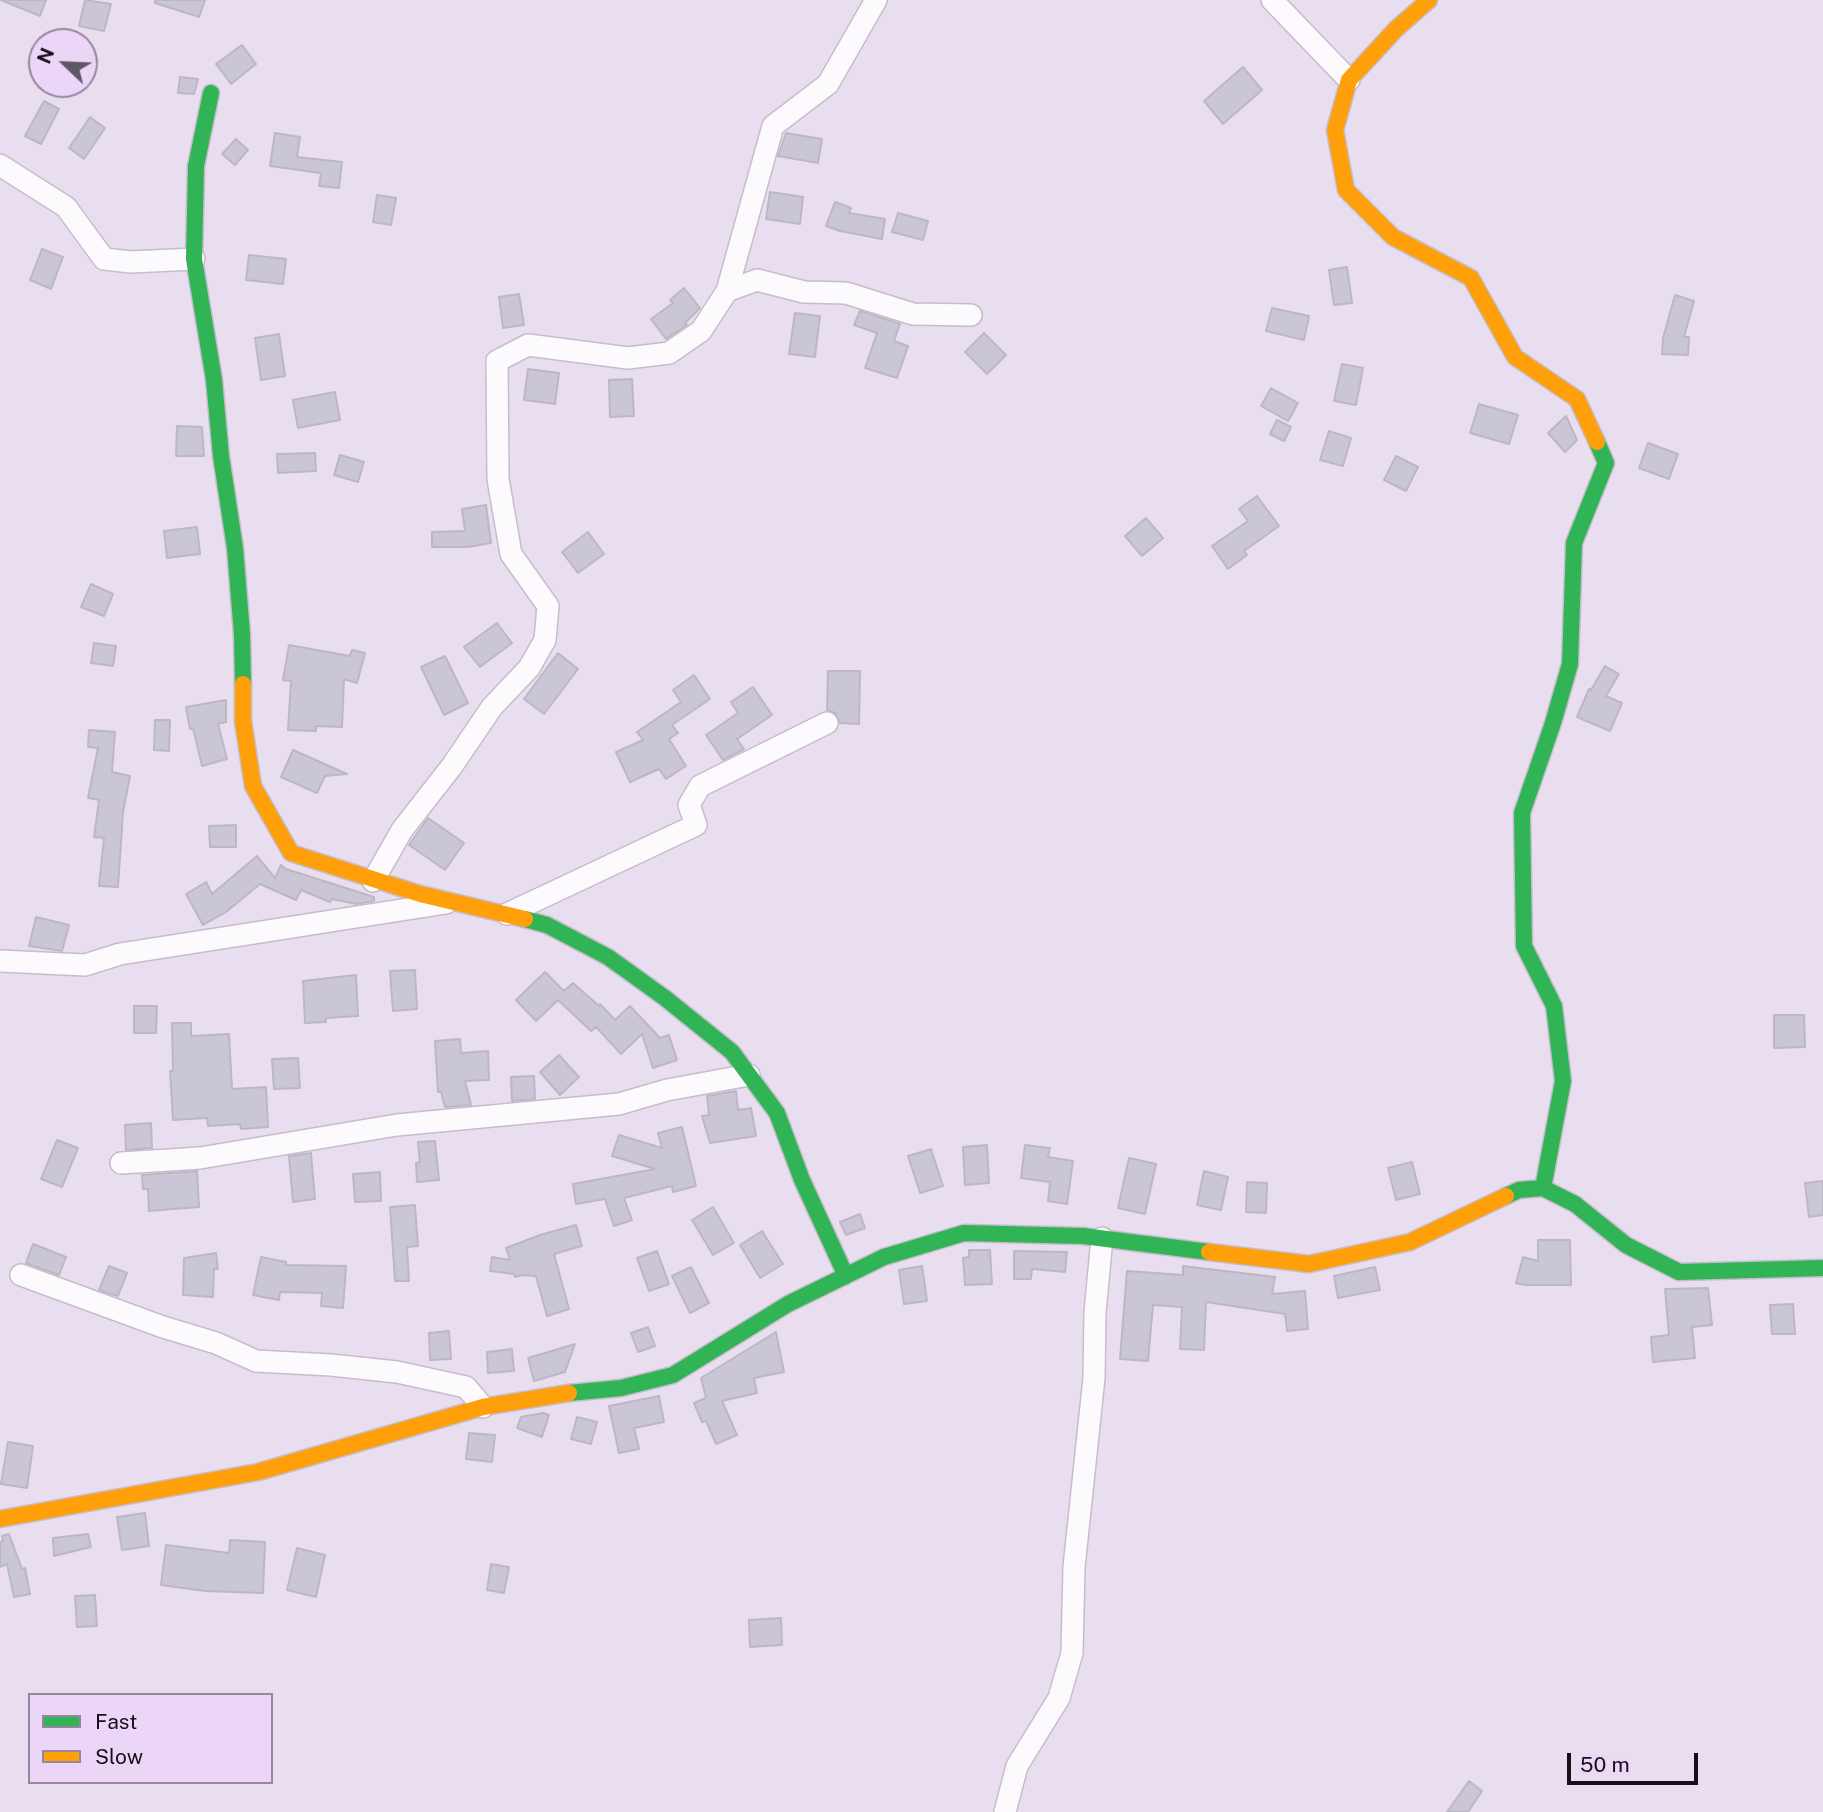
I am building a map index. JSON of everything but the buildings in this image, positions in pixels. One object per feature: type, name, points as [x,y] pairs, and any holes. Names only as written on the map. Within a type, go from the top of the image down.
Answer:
[{"type":"street","points":[[373,881],[402,830],[452,766],[492,707],[529,668],[545,640],[548,606],[511,554],[498,479],[497,361],[528,345],[628,358],[668,353],[701,331],[727,291],[773,126],[828,84],[876,0]]},
{"type":"street","points":[[1272,0],[1349,80]]},
{"type":"street","points":[[1429,0],[1396,29],[1349,80],[1335,130],[1346,190],[1393,237],[1471,278],[1515,357],[1577,398],[1606,463],[1574,542],[1570,664],[1522,813],[1524,946],[1554,1006],[1563,1081],[1543,1188]]},
{"type":"street","points":[[211,93],[196,166],[194,259],[214,380],[221,456],[235,548],[242,634],[243,721],[253,786],[291,853],[373,881],[547,925],[608,957],[665,998],[732,1052],[777,1112],[802,1180],[846,1276]]},
{"type":"street","points":[[0,165],[66,207],[104,259],[131,262],[194,259]]},
{"type":"street","points":[[727,291],[757,280],[804,292],[846,293],[914,314],[971,315]]},
{"type":"street","points":[[507,914],[696,825],[689,805],[700,786],[827,723]]},
{"type":"street","points":[[0,961],[85,965],[120,954],[455,902]]},
{"type":"street","points":[[121,1163],[200,1158],[397,1125],[619,1104],[667,1090],[749,1075]]},
{"type":"street","points":[[0,1519],[258,1472],[483,1407],[542,1396],[621,1388],[673,1375],[788,1304],[884,1257],[964,1233],[1102,1238],[1309,1264],[1410,1242],[1519,1190],[1543,1188],[1575,1204],[1626,1245],[1679,1272],[1823,1268]]},
{"type":"street","points":[[1005,1812],[1017,1766],[1059,1698],[1072,1654],[1074,1567],[1094,1378],[1095,1313],[1102,1238]]},
{"type":"street","points":[[21,1275],[163,1327],[216,1343],[256,1361],[397,1372],[466,1387],[483,1407]]},
{"type":"traffic: fast","points":[[211,93],[196,166],[194,259],[214,380],[221,456],[235,548],[243,684]]},
{"type":"traffic: fast","points":[[1543,1188],[1563,1081],[1554,1006],[1524,946],[1522,813],[1570,664],[1574,543],[1606,463],[1597,442]]},
{"type":"traffic: fast","points":[[525,919],[547,925],[608,957],[665,998],[732,1052],[777,1113],[802,1180],[846,1276]]},
{"type":"traffic: fast","points":[[1506,1196],[1519,1190],[1543,1188],[1575,1204],[1626,1245],[1679,1272],[1823,1268]]},
{"type":"traffic: fast","points":[[569,1393],[621,1388],[673,1375],[788,1304],[884,1257],[964,1233],[1083,1236],[1209,1252]]},
{"type":"traffic: slow","points":[[1429,0],[1396,29],[1349,80],[1335,130],[1346,190],[1393,237],[1471,278],[1515,357],[1577,399],[1597,442]]},
{"type":"traffic: slow","points":[[243,684],[243,721],[253,786],[291,853],[420,894],[525,919]]},
{"type":"traffic: slow","points":[[1209,1252],[1309,1264],[1410,1242],[1506,1196]]},
{"type":"traffic: slow","points":[[0,1519],[258,1472],[483,1407],[569,1393]]}]
